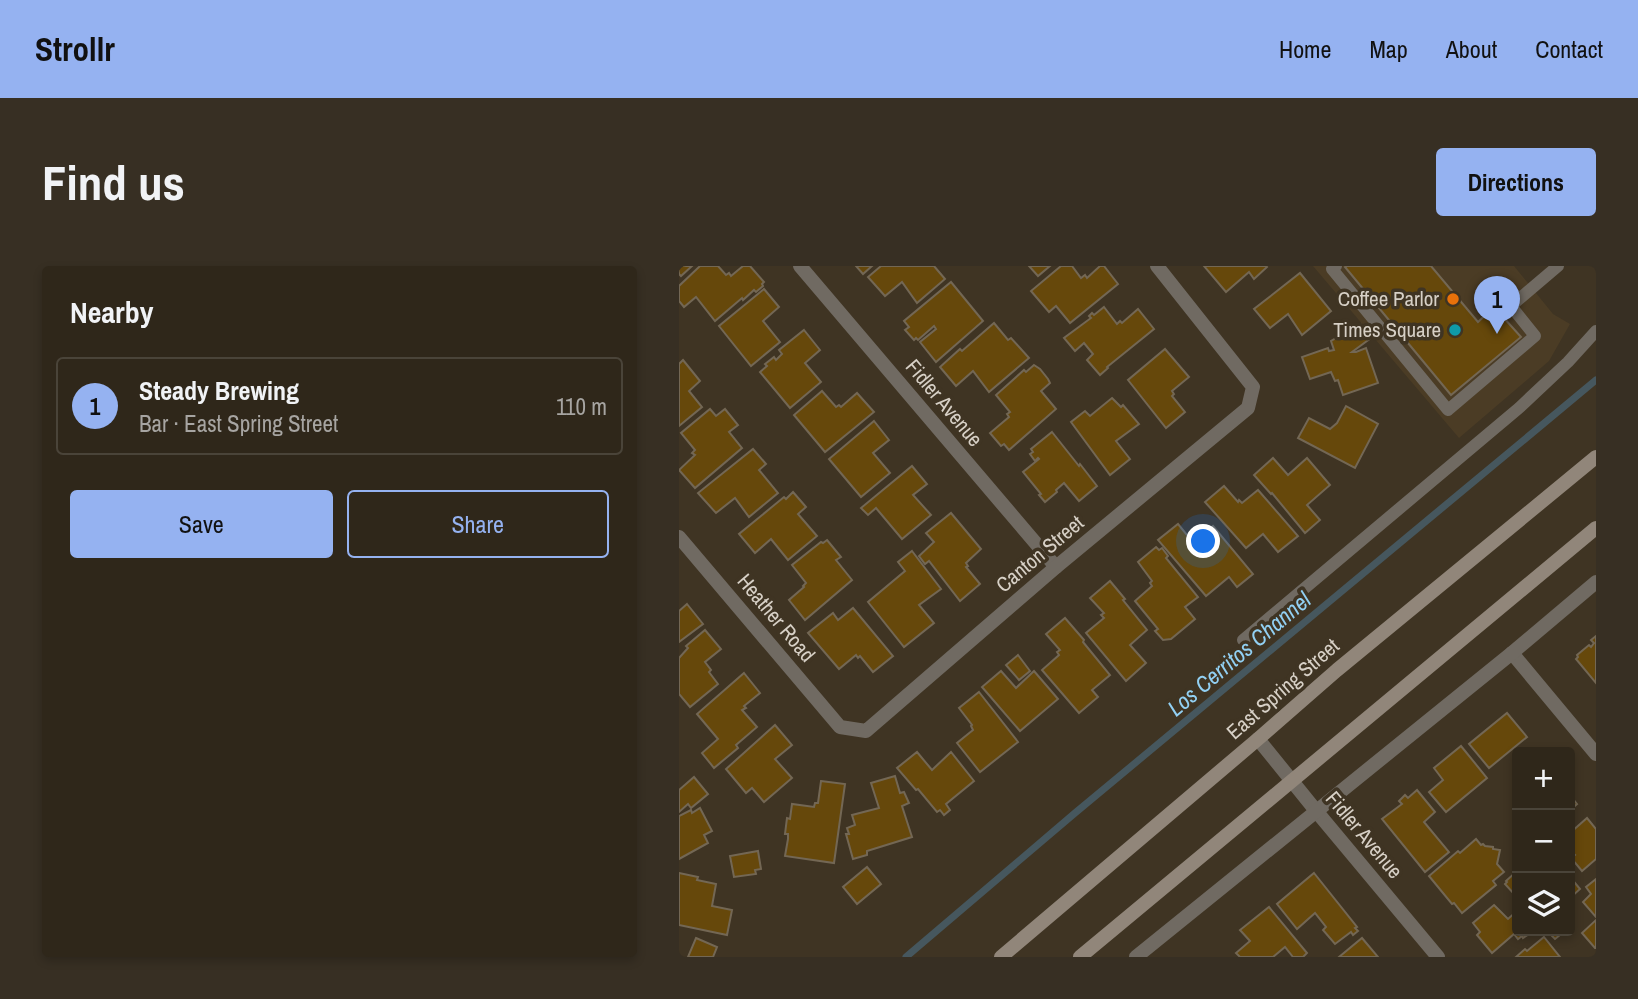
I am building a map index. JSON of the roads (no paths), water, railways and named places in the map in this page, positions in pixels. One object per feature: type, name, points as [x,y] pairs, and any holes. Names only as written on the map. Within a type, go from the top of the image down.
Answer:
[{"type":"main road","name":"East Spring Street","points":[[1001,957],[1337,670],[1596,457]]},
{"type":"main road","points":[[1080,957],[1596,528]]},
{"type":"street","name":"Fidler Avenue","points":[[800,266],[1056,567]]},
{"type":"street","name":"Canton Street","points":[[840,727],[866,731],[1056,567],[1248,408],[1253,387],[1157,266]]},
{"type":"street","name":"Heather Road","points":[[679,537],[840,727]]},
{"type":"street","points":[[1136,957],[1596,582]]},
{"type":"street","points":[[1512,653],[1596,754]]},
{"type":"street","name":"Fidler Avenue","points":[[1258,739],[1438,957]]},
{"type":"lane","points":[[1336,266],[1332,269],[1448,410],[1535,336],[1511,306],[1558,266]]},
{"type":"lane","points":[[1243,640],[1519,408],[1568,362],[1596,331]]},
{"type":"waterway","name":"Los Cerritos Channel","points":[[906,957],[1596,380]]},
{"type":"place","name":"Coffee Parlor","points":[[1453,299]]},
{"type":"place","name":"Times Square","points":[[1455,330]]},
{"type":"place","name":"Steady Brewing","points":[[1497,334]]}]
